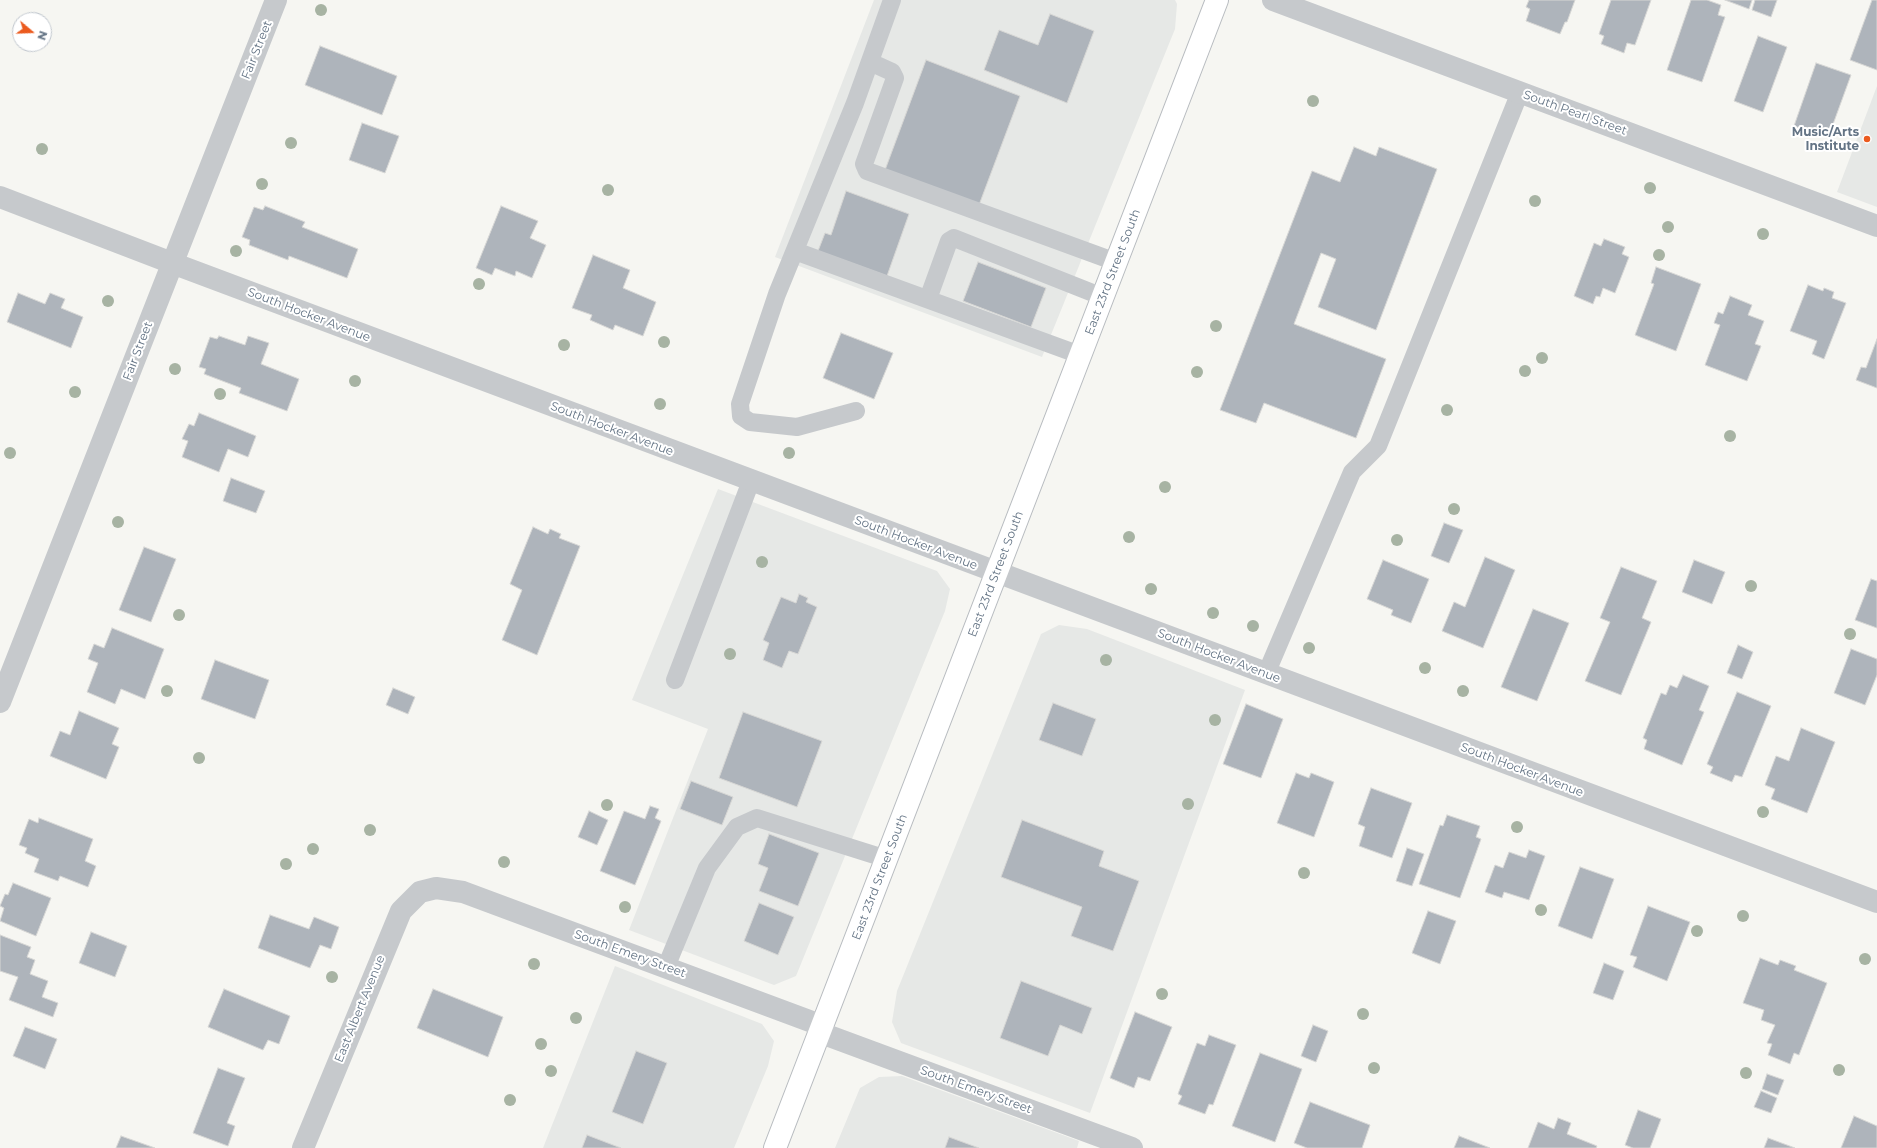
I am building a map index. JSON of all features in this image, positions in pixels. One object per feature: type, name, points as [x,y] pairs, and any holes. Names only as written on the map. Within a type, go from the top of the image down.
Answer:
[{"type":"main road","name":"East 23rd Street South","points":[[775,1148],[1217,0]]},
{"type":"street","name":"Fair Street","points":[[0,702],[276,0]]},
{"type":"street","name":"South Pearl Street","points":[[1273,0],[1877,226]]},
{"type":"street","name":"South Hocker Avenue","points":[[0,197],[172,264],[1877,902]]},
{"type":"street","name":"South Emery Street","points":[[436,888],[463,892],[666,967],[822,1029],[1132,1148]]},
{"type":"street","name":"East Albert Avenue","points":[[303,1148],[401,911],[420,892],[436,888]]},
{"type":"lane","points":[[856,411],[797,427],[750,422],[741,416],[740,404],[777,294],[870,62],[892,0]]},
{"type":"lane","points":[[870,62],[892,72],[895,78],[864,164],[867,172],[1116,262]]},
{"type":"lane","points":[[1266,674],[1352,472],[1378,446],[1520,92]]},
{"type":"lane","points":[[928,299],[949,241],[954,238],[1103,297]]},
{"type":"lane","points":[[795,251],[1080,355]]},
{"type":"lane","points":[[675,680],[751,481]]},
{"type":"lane","points":[[666,967],[707,868],[737,827],[757,818],[887,859]]},
{"type":"shaded area","points":[[874,0],[1175,0],[1177,4],[1175,29],[1042,357],[775,257]]},
{"type":"shaded area","name":"Music/Arts Institute","points":[[1877,86],[1877,207],[1837,192]]},
{"type":"shaded area","points":[[718,489],[937,571],[950,589],[945,611],[796,976],[774,985],[629,930],[708,729],[632,700]]},
{"type":"shaded area","points":[[1059,625],[1087,629],[1245,690],[1090,1113],[901,1043],[892,1022],[897,991],[1041,634]]},
{"type":"shaded area","points":[[615,966],[762,1024],[774,1041],[768,1066],[734,1148],[543,1148]]},
{"type":"shaded area","points":[[902,1076],[1079,1141],[1077,1148],[835,1148],[860,1088],[879,1077]]},
{"type":"building","points":[[1529,0],[1575,0],[1567,22],[1565,22],[1560,34],[1526,21],[1530,9],[1526,7]]},
{"type":"building","points":[[1611,0],[1651,0],[1635,45],[1627,43],[1624,53],[1601,44],[1604,36],[1599,34]]},
{"type":"building","points":[[1691,0],[1707,0],[1721,5],[1718,15],[1725,17],[1702,82],[1667,70]]},
{"type":"building","points":[[1725,0],[1752,0],[1749,9]]},
{"type":"building","points":[[1755,0],[1777,0],[1771,17],[1752,10]]},
{"type":"building","points":[[1872,0],[1877,0],[1877,70],[1850,60]]},
{"type":"building","points":[[1050,14],[1094,31],[1067,103],[984,70],[999,30],[1038,45]]},
{"type":"building","points":[[1758,36],[1787,47],[1763,112],[1734,101]]},
{"type":"building","points":[[320,46],[397,76],[382,115],[305,85]]},
{"type":"building","points":[[926,60],[1020,96],[979,205],[885,170]]},
{"type":"building","points":[[1816,63],[1851,75],[1828,138],[1794,126]]},
{"type":"building","points":[[362,123],[399,136],[385,173],[349,160]]},
{"type":"building","points":[[1354,147],[1376,156],[1379,147],[1437,169],[1376,330],[1318,307],[1336,259],[1321,253],[1294,324],[1386,359],[1356,438],[1264,403],[1256,423],[1220,410],[1312,171],[1340,182]]},
{"type":"building","points":[[846,191],[909,214],[887,276],[818,251],[825,233],[831,235]]},
{"type":"building","points":[[265,206],[305,222],[302,227],[358,249],[347,278],[289,256],[288,260],[249,245],[250,240],[242,237],[254,207],[263,210]]},
{"type":"building","points":[[501,206],[538,221],[530,238],[546,245],[532,278],[516,271],[515,276],[495,268],[492,275],[476,268]]},
{"type":"building","points":[[1604,239],[1625,247],[1622,254],[1629,257],[1615,293],[1603,288],[1600,297],[1596,296],[1593,304],[1574,296],[1594,243],[1601,246]]},
{"type":"building","points":[[593,255],[630,270],[623,288],[656,302],[643,336],[615,325],[613,330],[590,320],[592,315],[572,308]]},
{"type":"building","points":[[978,262],[1046,288],[1031,327],[963,301]]},
{"type":"building","points":[[1656,267],[1701,284],[1676,351],[1635,335],[1654,284],[1651,283]]},
{"type":"building","points":[[1808,285],[1823,291],[1824,288],[1834,292],[1832,298],[1846,303],[1824,359],[1812,354],[1817,341],[1790,331]]},
{"type":"building","points":[[18,293],[45,304],[50,293],[65,299],[61,308],[83,317],[71,348],[7,322]]},
{"type":"building","points":[[1730,296],[1752,305],[1748,315],[1764,321],[1755,344],[1761,346],[1747,381],[1705,365],[1720,325],[1714,323],[1718,312],[1723,314]]},
{"type":"building","points":[[841,333],[893,353],[874,399],[823,378]]},
{"type":"building","points":[[219,336],[245,345],[248,336],[269,343],[261,364],[299,379],[287,411],[239,393],[241,388],[204,374],[206,369],[199,367],[210,337],[217,339]]},
{"type":"building","points":[[1877,339],[1877,388],[1856,380],[1861,367],[1866,368]]},
{"type":"building","points":[[199,413],[256,436],[248,457],[228,449],[219,472],[182,457],[188,441],[182,439],[189,424],[194,426]]},
{"type":"building","points":[[231,478],[265,491],[256,513],[223,501]]},
{"type":"building","points":[[1444,523],[1463,530],[1449,563],[1431,556]]},
{"type":"building","points":[[533,527],[548,534],[550,529],[561,534],[559,538],[580,546],[537,655],[502,640],[522,590],[510,584]]},
{"type":"building","points":[[144,547],[176,559],[151,622],[119,610]]},
{"type":"building","points":[[1485,557],[1515,570],[1483,648],[1442,631],[1454,602],[1465,607]]},
{"type":"building","points":[[1383,560],[1429,579],[1411,623],[1391,615],[1393,610],[1367,599]]},
{"type":"building","points":[[1694,560],[1725,572],[1712,604],[1682,592]]},
{"type":"building","points":[[1621,567],[1657,581],[1642,618],[1651,622],[1621,695],[1585,681],[1610,622],[1600,618]]},
{"type":"building","points":[[1871,579],[1877,581],[1877,628],[1855,620]]},
{"type":"building","points":[[799,594],[808,598],[806,602],[817,607],[798,654],[789,651],[782,668],[763,660],[769,643],[763,640],[781,597],[796,603]]},
{"type":"building","points":[[1533,609],[1569,623],[1537,701],[1501,687]]},
{"type":"building","points":[[112,628],[164,649],[145,699],[121,689],[115,704],[87,692],[98,663],[88,659],[94,644],[104,648]]},
{"type":"building","points":[[1738,645],[1753,652],[1742,679],[1727,673]]},
{"type":"building","points":[[1851,649],[1877,659],[1877,675],[1865,705],[1834,693]]},
{"type":"building","points":[[215,660],[269,680],[255,719],[201,699]]},
{"type":"building","points":[[1683,675],[1709,686],[1699,710],[1704,712],[1682,765],[1644,749],[1647,740],[1643,738],[1661,693],[1666,695],[1670,685],[1677,688]]},
{"type":"building","points":[[393,688],[415,697],[408,714],[386,705]]},
{"type":"building","points":[[1737,692],[1771,706],[1742,777],[1735,775],[1732,782],[1710,773],[1713,767],[1707,764]]},
{"type":"building","points":[[1053,703],[1096,719],[1082,756],[1039,740]]},
{"type":"building","points":[[1246,704],[1283,719],[1261,778],[1223,764]]},
{"type":"building","points":[[79,711],[119,728],[112,744],[119,747],[106,779],[50,756],[60,731],[70,735]]},
{"type":"building","points":[[743,712],[822,741],[797,807],[719,778]]},
{"type":"building","points":[[1801,728],[1835,742],[1807,813],[1771,799],[1775,789],[1765,785],[1776,756],[1789,761]]},
{"type":"building","points":[[1296,773],[1309,778],[1311,773],[1334,782],[1314,837],[1277,823]]},
{"type":"building","points":[[691,781],[733,797],[722,825],[680,809]]},
{"type":"building","points":[[1371,788],[1412,803],[1392,858],[1359,846],[1365,827],[1358,824]]},
{"type":"building","points":[[650,806],[659,809],[655,818],[661,821],[635,885],[600,871],[624,811],[645,819]]},
{"type":"building","points":[[589,811],[608,820],[597,845],[578,837]]},
{"type":"building","points":[[1447,815],[1480,826],[1476,837],[1481,839],[1460,898],[1419,884],[1440,825],[1443,826]]},
{"type":"building","points":[[39,818],[93,839],[85,861],[96,866],[88,887],[60,876],[58,881],[34,872],[39,859],[25,853],[27,848],[19,845],[29,819],[38,823]]},
{"type":"building","points":[[1022,820],[1104,851],[1099,866],[1139,881],[1113,951],[1071,936],[1082,907],[1001,877]]},
{"type":"building","points":[[769,834],[819,853],[798,906],[759,891],[768,868],[758,864]]},
{"type":"building","points":[[1407,848],[1424,854],[1412,886],[1396,881]]},
{"type":"building","points":[[1529,850],[1545,856],[1529,900],[1504,892],[1502,898],[1485,892],[1495,865],[1503,868],[1509,852],[1526,858]]},
{"type":"building","points":[[1580,867],[1614,879],[1592,939],[1558,926]]},
{"type":"building","points":[[13,883],[51,898],[36,936],[0,921],[4,908],[0,906],[5,894],[8,895]]},
{"type":"building","points":[[759,903],[794,917],[778,955],[744,941]]},
{"type":"building","points":[[1648,906],[1690,922],[1667,981],[1633,967],[1637,957],[1630,955]]},
{"type":"building","points":[[1428,911],[1456,921],[1440,964],[1412,953]]},
{"type":"building","points":[[270,915],[309,929],[314,917],[339,927],[331,949],[320,945],[310,968],[258,948]]},
{"type":"building","points":[[91,932],[127,946],[115,977],[79,963]]},
{"type":"building","points":[[0,935],[31,947],[27,957],[35,960],[30,974],[48,981],[42,997],[58,1003],[53,1017],[9,1000],[18,977],[0,971]]},
{"type":"building","points":[[1760,958],[1778,965],[1780,960],[1796,966],[1794,970],[1827,983],[1799,1055],[1794,1053],[1790,1064],[1768,1055],[1772,1044],[1767,1043],[1775,1025],[1761,1020],[1764,1010],[1743,1003]]},
{"type":"building","points":[[1604,963],[1624,971],[1613,1000],[1593,993]]},
{"type":"building","points":[[1021,981],[1092,1008],[1082,1034],[1060,1025],[1048,1056],[1000,1038]]},
{"type":"building","points":[[224,989],[290,1016],[279,1044],[268,1040],[263,1050],[208,1027]]},
{"type":"building","points":[[433,989],[503,1017],[488,1057],[417,1028]]},
{"type":"building","points":[[1135,1012],[1172,1027],[1150,1081],[1138,1077],[1134,1088],[1110,1078]]},
{"type":"building","points":[[1313,1025],[1328,1031],[1316,1062],[1301,1056]]},
{"type":"building","points":[[25,1027],[57,1039],[45,1069],[13,1056]]},
{"type":"building","points":[[1209,1035],[1236,1045],[1213,1105],[1209,1104],[1205,1114],[1178,1104],[1182,1096],[1178,1094],[1197,1043],[1205,1046]]},
{"type":"building","points":[[636,1051],[667,1063],[643,1124],[612,1112]]},
{"type":"building","points":[[1260,1053],[1302,1069],[1275,1142],[1232,1126]]},
{"type":"building","points":[[218,1068],[245,1078],[227,1123],[235,1126],[228,1146],[193,1133]]},
{"type":"building","points":[[1767,1074],[1784,1080],[1778,1095],[1762,1089]]},
{"type":"building","points":[[1761,1091],[1777,1098],[1771,1113],[1754,1107]]},
{"type":"building","points":[[1310,1102],[1370,1125],[1362,1148],[1307,1148],[1294,1143]]},
{"type":"building","points":[[1638,1110],[1661,1119],[1650,1148],[1633,1148],[1625,1145]]},
{"type":"building","points":[[1854,1116],[1877,1126],[1877,1148],[1841,1148]]},
{"type":"building","points":[[1558,1118],[1571,1123],[1567,1134],[1597,1146],[1596,1148],[1528,1148],[1538,1122],[1554,1129]]},
{"type":"building","points":[[587,1135],[621,1148],[582,1148]]},
{"type":"building","points":[[121,1136],[155,1148],[116,1148]]},
{"type":"building","points":[[1459,1136],[1490,1148],[1454,1148]]},
{"type":"building","points":[[949,1137],[979,1148],[945,1148]]},
{"type":"building","points":[[1768,1138],[1795,1148],[1764,1148]]},
{"type":"place","name":"Music/Arts Institute","points":[[1867,139]]}]
